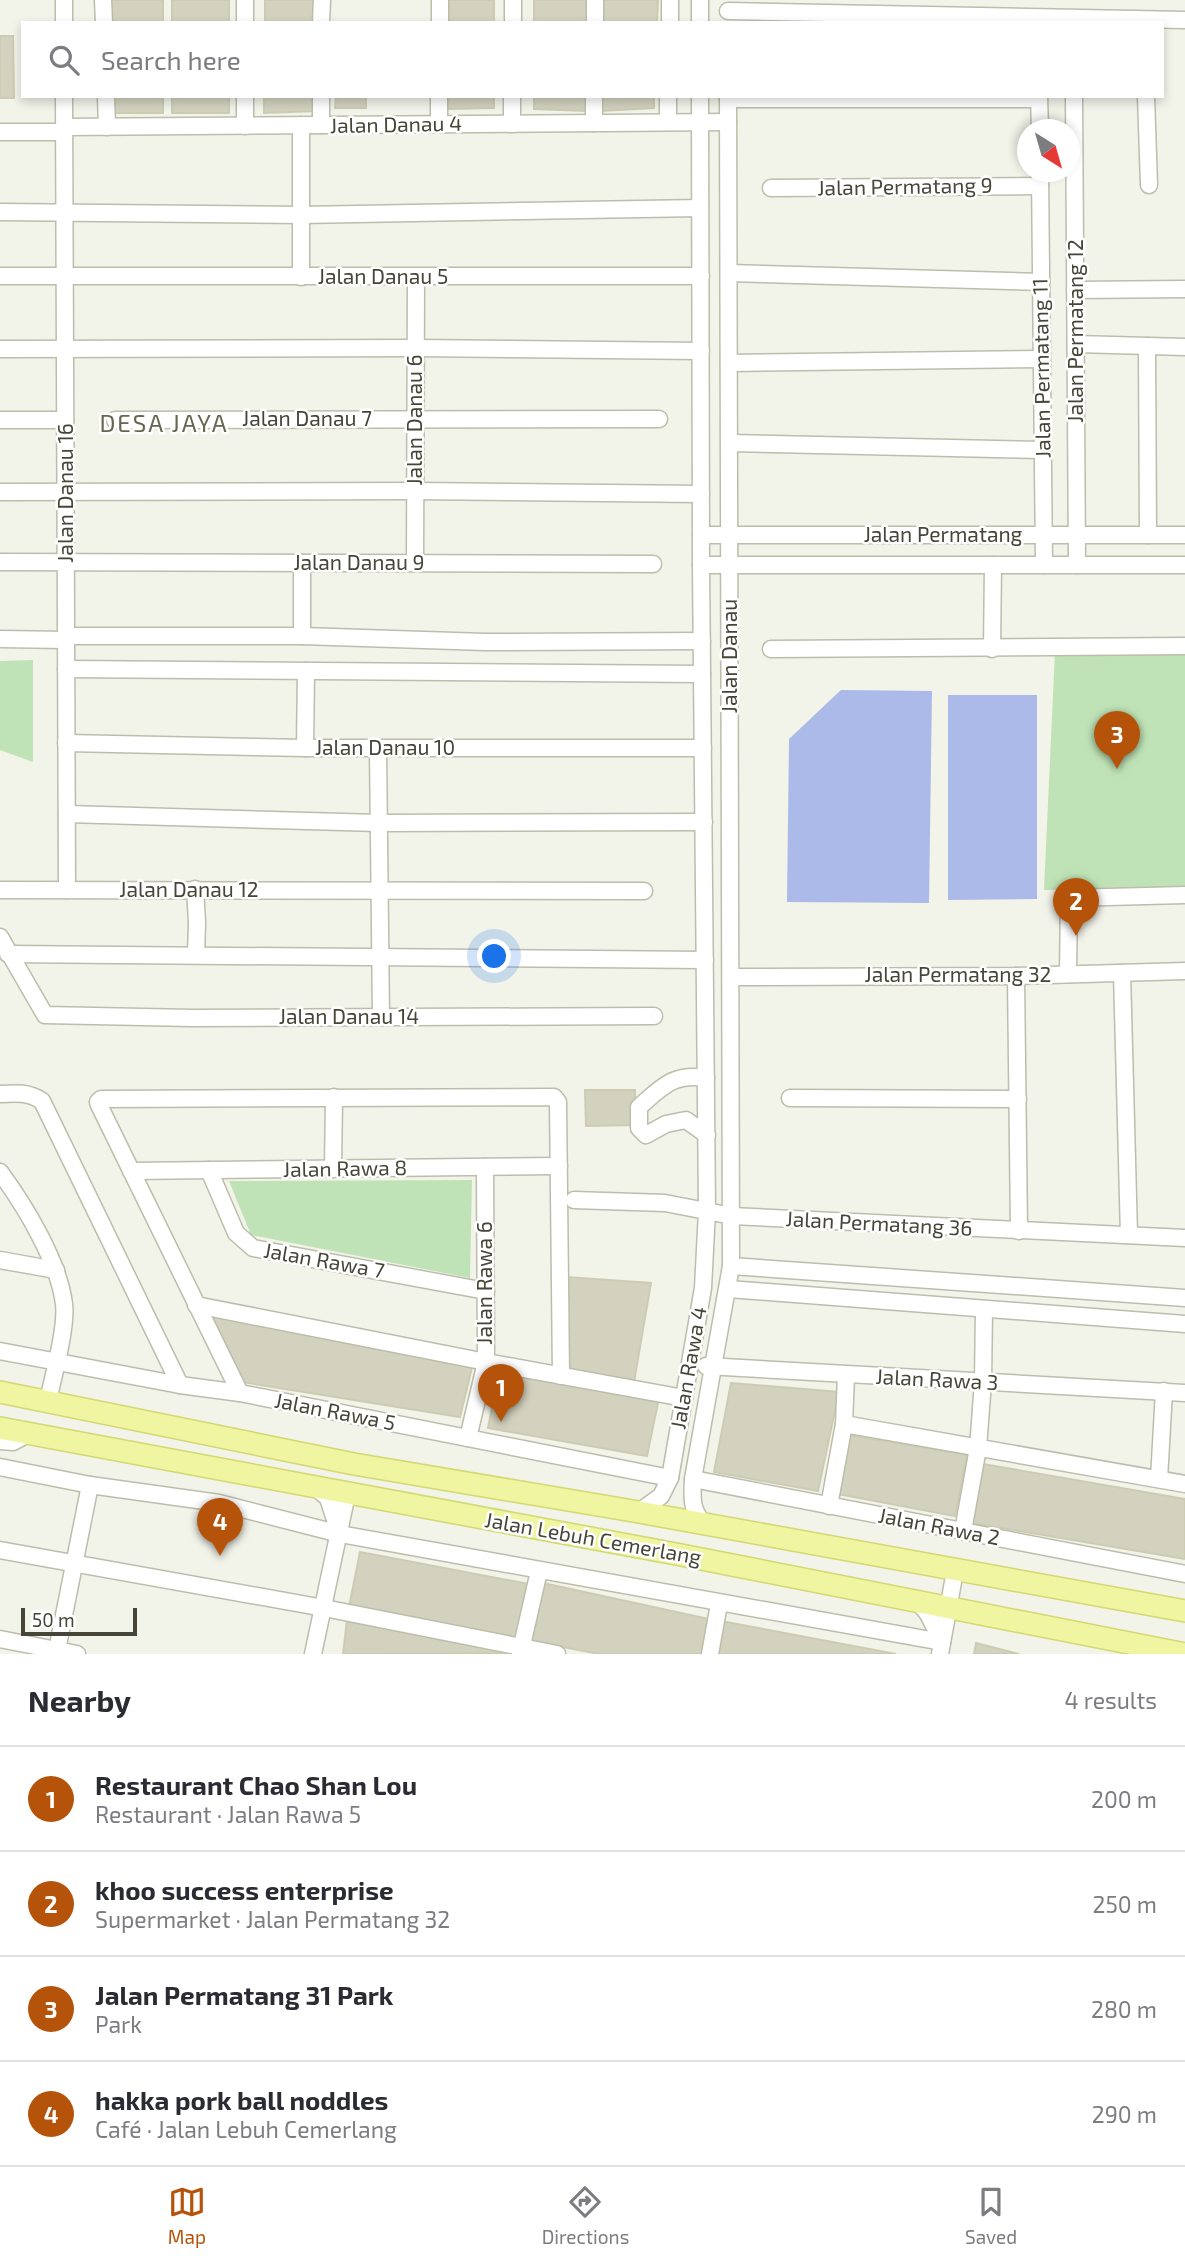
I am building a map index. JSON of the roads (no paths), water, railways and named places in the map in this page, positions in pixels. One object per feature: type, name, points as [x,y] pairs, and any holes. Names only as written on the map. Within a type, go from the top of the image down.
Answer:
[{"type":"main road","name":"Jalan Lebuh Cemerlang","points":[[0,1392],[354,1464],[639,1511],[1185,1611]]},
{"type":"main road","name":"Jalan Lebuh Cemerlang","points":[[0,1428],[676,1554],[1185,1654]]},
{"type":"street","points":[[64,0],[64,21]]},
{"type":"street","points":[[103,0],[104,21]]},
{"type":"street","points":[[245,0],[245,21]]},
{"type":"street","points":[[321,21],[322,0]]},
{"type":"street","points":[[440,0],[440,21]]},
{"type":"street","points":[[513,0],[513,21]]},
{"type":"street","points":[[595,0],[595,21]]},
{"type":"street","points":[[670,0],[670,21]]},
{"type":"street","points":[[700,0],[700,21]]},
{"type":"street","points":[[1039,0],[1039,20]]},
{"type":"street","points":[[728,11],[1039,20],[1185,20]]},
{"type":"street","name":"Jalan Danau 16","points":[[64,98],[67,890]]},
{"type":"street","points":[[106,98],[107,127]]},
{"type":"street","points":[[245,98],[245,126]]},
{"type":"street","points":[[321,98],[321,125]]},
{"type":"street","points":[[439,98],[439,124]]},
{"type":"street","points":[[512,98],[512,124]]},
{"type":"street","points":[[594,98],[594,123]]},
{"type":"street","points":[[668,98],[668,122]]},
{"type":"street","name":"Jalan Danau","points":[[700,98],[707,1211]]},
{"type":"street","name":"Jalan Danau","points":[[728,98],[732,1216]]},
{"type":"street","points":[[1040,98],[1040,119]]},
{"type":"street","name":"Jalan Permatang 12","points":[[1074,98],[1077,565]]},
{"type":"street","points":[[1146,98],[1149,185]]},
{"type":"street","name":"Jalan Danau 4","points":[[0,132],[107,127],[728,122]]},
{"type":"street","points":[[301,125],[301,277]]},
{"type":"street","name":"Jalan Permatang 9","points":[[771,188],[1017,180]]},
{"type":"street","name":"Jalan Permatang 11","points":[[1040,182],[1044,565]]},
{"type":"street","points":[[0,212],[301,215],[700,208]]},
{"type":"street","points":[[729,273],[1041,282]]},
{"type":"street","name":"Jalan Danau 5","points":[[0,276],[701,276]]},
{"type":"street","name":"Jalan Danau 6","points":[[415,564],[416,276]]},
{"type":"street","points":[[1075,290],[1185,289]]},
{"type":"street","points":[[1076,344],[1185,347]]},
{"type":"street","points":[[1147,346],[1147,535]]},
{"type":"street","points":[[0,349],[416,348],[701,351]]},
{"type":"street","points":[[729,363],[1042,359]]},
{"type":"street","name":"Jalan Danau 7","points":[[115,420],[659,419]]},
{"type":"street","points":[[0,420],[65,420]]},
{"type":"street","points":[[730,443],[1042,450]]},
{"type":"street","points":[[0,492],[415,491],[701,494]]},
{"type":"street","name":"Jalan Permatang","points":[[701,535],[1185,535]]},
{"type":"street","name":"Jalan Danau 9","points":[[0,562],[653,564]]},
{"type":"street","points":[[302,563],[302,636]]},
{"type":"street","name":"Jalan Permatang","points":[[701,565],[1185,565]]},
{"type":"street","points":[[992,649],[993,565]]},
{"type":"street","points":[[0,639],[302,636],[485,642],[702,641]]},
{"type":"street","points":[[771,649],[1185,646]]},
{"type":"street","points":[[66,669],[702,674]]},
{"type":"street","points":[[305,748],[306,671]]},
{"type":"street","name":"Jalan Danau 10","points":[[66,743],[305,748],[703,748]]},
{"type":"street","points":[[378,748],[381,1017]]},
{"type":"street","points":[[67,814],[379,822],[704,822]]},
{"type":"street","name":"Jalan Danau 12","points":[[0,890],[644,891]]},
{"type":"street","points":[[195,890],[196,956]]},
{"type":"street","points":[[1068,974],[1069,898],[1185,895]]},
{"type":"street","points":[[0,937],[8,954],[705,960]]},
{"type":"street","name":"Jalan Danau 14","points":[[8,954],[45,1015],[192,1018],[654,1016]]},
{"type":"street","name":"Jalan Permatang 32","points":[[731,977],[1185,971]]},
{"type":"street","points":[[1122,973],[1129,1235]]},
{"type":"street","points":[[1016,975],[1019,1231]]},
{"type":"street","points":[[706,1079],[689,1076],[666,1083],[639,1107],[639,1128],[646,1135],[666,1124],[686,1121],[707,1135]]},
{"type":"street","points":[[0,1094],[24,1093],[34,1095],[42,1101],[180,1385]]},
{"type":"street","points":[[333,1169],[334,1097]]},
{"type":"street","points":[[240,1393],[99,1105],[101,1099],[554,1097],[558,1102],[561,1376]]},
{"type":"street","points":[[790,1098],[1018,1099]]},
{"type":"street","name":"Jalan Rawa 8","points":[[131,1171],[559,1166]]},
{"type":"street","name":"Jalan Rawa 6","points":[[468,1438],[486,1362],[485,1167]]},
{"type":"street","name":"Jalan Rawa 7","points":[[209,1170],[236,1233],[253,1248],[485,1291]]},
{"type":"street","points":[[0,1172],[21,1201],[56,1270],[65,1306],[48,1401]]},
{"type":"street","name":"Jalan Permatang 36","points":[[574,1200],[665,1203],[732,1216],[1185,1238]]},
{"type":"street","name":"Jalan Rawa 4","points":[[639,1511],[661,1496],[670,1478],[703,1288],[707,1211]]},
{"type":"street","name":"Jalan Rawa 4","points":[[703,1524],[694,1513],[693,1479],[729,1289],[732,1216]]},
{"type":"street","points":[[0,1260],[56,1270]]},
{"type":"street","points":[[731,1266],[1185,1298]]},
{"type":"street","points":[[729,1289],[1185,1324]]},
{"type":"street","points":[[196,1305],[684,1398]]},
{"type":"street","points":[[963,1531],[978,1448],[983,1382],[984,1309]]},
{"type":"street","name":"Jalan Rawa 5","points":[[0,1351],[58,1355],[180,1385],[240,1393],[670,1478]]},
{"type":"street","name":"Jalan Rawa 3","points":[[690,1363],[713,1368],[1185,1392]]},
{"type":"street","points":[[829,1506],[844,1424],[846,1375]]},
{"type":"street","points":[[1159,1479],[1164,1391]]},
{"type":"street","points":[[844,1424],[1185,1484]]},
{"type":"street","points":[[0,1441],[13,1442],[30,1433]]},
{"type":"street","points":[[0,1468],[90,1485],[219,1503],[340,1534],[941,1648]]},
{"type":"street","name":"Jalan Rawa 2","points":[[693,1479],[1185,1574]]},
{"type":"street","points":[[57,1650],[90,1485]]},
{"type":"street","points":[[315,1487],[328,1498],[340,1534]]},
{"type":"street","points":[[313,1654],[347,1494]]},
{"type":"street","points":[[0,1550],[324,1608],[520,1651],[556,1654]]},
{"type":"street","points":[[520,1651],[539,1570]]},
{"type":"street","points":[[941,1648],[955,1570]]},
{"type":"street","points":[[918,1602],[928,1614],[941,1648]]},
{"type":"street","points":[[709,1654],[719,1604]]},
{"type":"street","points":[[0,1639],[17,1648],[78,1654]]},
{"type":"water","points":[[841,690],[932,691],[929,903],[787,902],[789,739]]},
{"type":"water","points":[[948,695],[1037,695],[1037,899],[948,900]]},
{"type":"place","name":"Jalan Permatang 31 Park","points":[[1117,769]]},
{"type":"place","name":"khoo success enterprise","points":[[1076,936]]},
{"type":"place","name":"Restaurant Chao Shan Lou","points":[[501,1422]]},
{"type":"place","name":"hakka pork ball noddles","points":[[220,1556]]},
{"type":"district","name":"DESA JAYA","points":[[164,424]]}]
